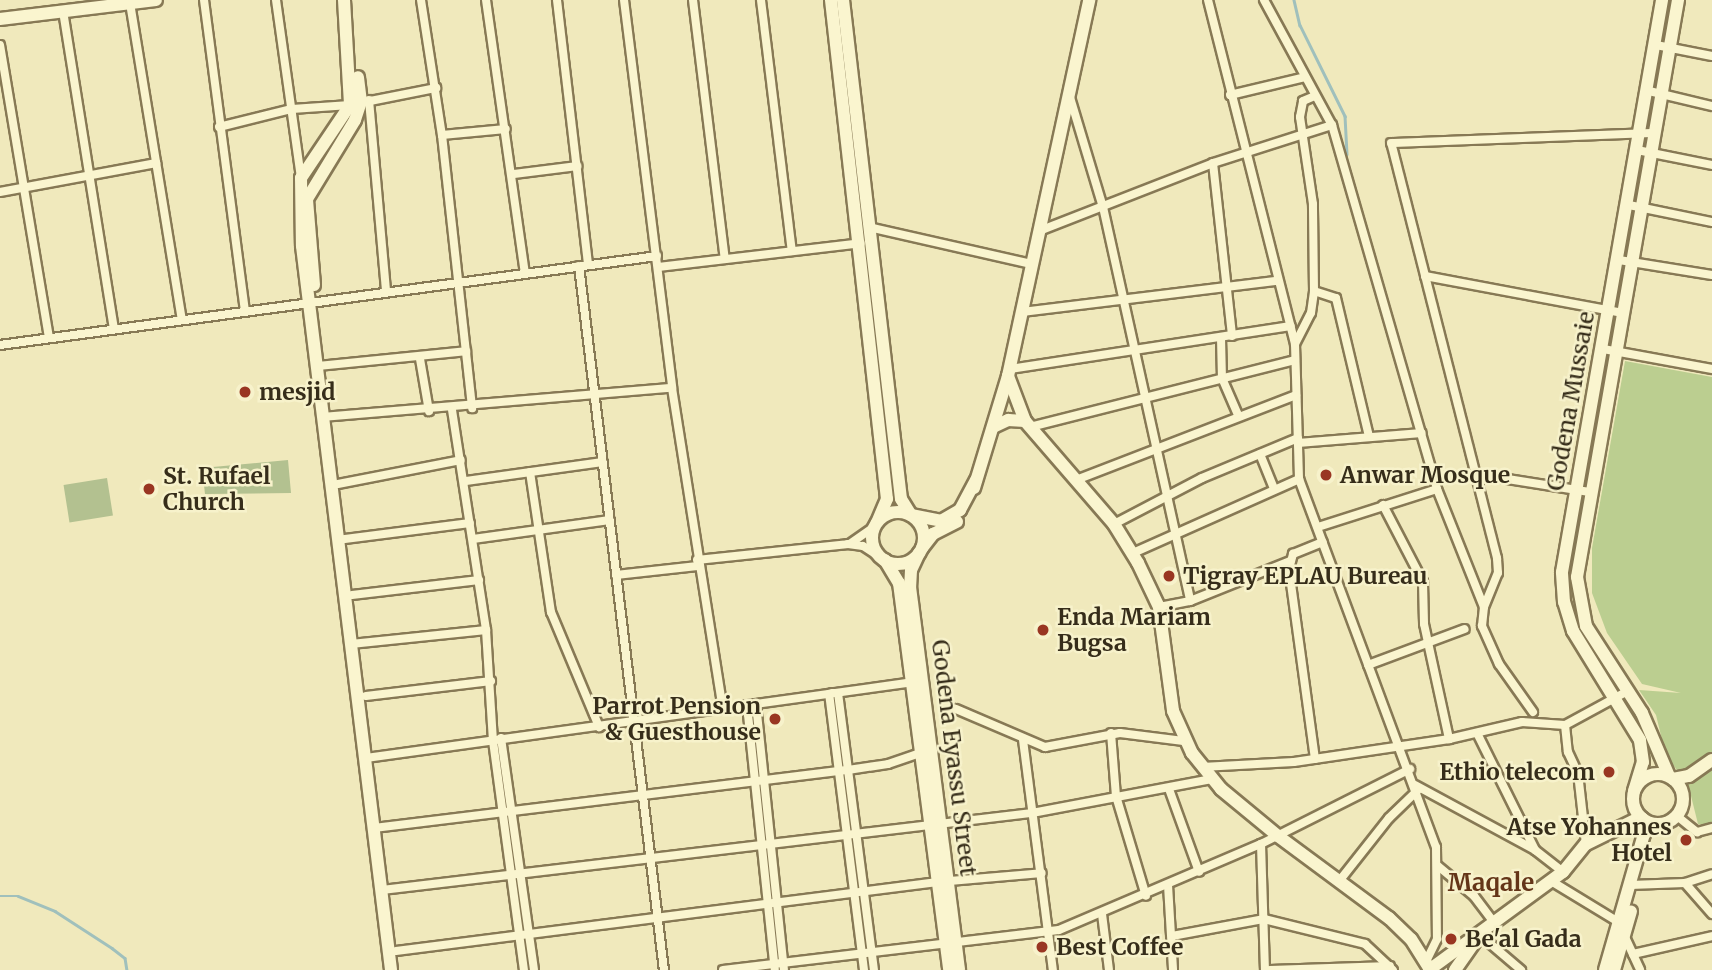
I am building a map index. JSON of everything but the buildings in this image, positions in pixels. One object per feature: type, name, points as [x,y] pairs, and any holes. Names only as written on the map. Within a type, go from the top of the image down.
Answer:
[{"type":"street","points":[[0,19],[156,0]]},
{"type":"street","points":[[204,0],[245,311]]},
{"type":"street","points":[[276,0],[301,178],[302,246],[312,302],[378,828],[391,970]]},
{"type":"street","points":[[344,0],[386,292]]},
{"type":"street","points":[[307,199],[317,176],[348,136],[360,102],[350,0]]},
{"type":"street","points":[[421,0],[442,135],[472,408]]},
{"type":"street","points":[[486,0],[514,174],[525,273]]},
{"type":"street","points":[[557,0],[578,166],[595,395],[664,970]]},
{"type":"street","points":[[624,0],[672,388],[697,563],[723,709]]},
{"type":"street","points":[[693,0],[725,259]]},
{"type":"street","points":[[761,0],[792,251]]},
{"type":"street","points":[[831,0],[873,228],[887,499],[876,525],[873,543],[883,558]]},
{"type":"street","points":[[842,0],[862,242],[900,493],[911,515],[922,527],[920,551]]},
{"type":"street","points":[[615,575],[848,544],[863,546],[883,558],[901,564],[920,551],[933,534],[963,516],[1009,372],[1089,0]]},
{"type":"street","points":[[1208,0],[1275,281],[1291,326],[1295,359],[1299,479],[1410,769],[1438,866],[1437,939],[1428,967]]},
{"type":"street","points":[[1264,0],[1332,125],[1437,489],[1484,607]]},
{"type":"street","points":[[1661,1],[1677,2]]},
{"type":"street","name":"Godena Mussaie","points":[[1661,1],[1662,47]]},
{"type":"street","name":"Godena Mussaie","points":[[1634,206],[1651,154],[1655,92],[1662,47],[1677,2]]},
{"type":"street","points":[[130,3],[182,320]]},
{"type":"street","points":[[63,11],[114,329]]},
{"type":"street","points":[[0,46],[21,188],[49,338]]},
{"type":"street","points":[[1662,47],[1712,56]]},
{"type":"street","points":[[1230,95],[1305,77]]},
{"type":"street","points":[[219,127],[292,109],[360,102],[436,88]]},
{"type":"street","points":[[1655,92],[1712,106]]},
{"type":"street","name":"Godena Mussaie","points":[[1634,793],[1643,747],[1616,698],[1578,641],[1564,602],[1563,562],[1583,491],[1625,261],[1634,206],[1637,150],[1655,92]]},
{"type":"street","points":[[1069,93],[1103,207],[1132,351],[1190,601]]},
{"type":"street","points":[[1294,344],[1311,313],[1314,291],[1314,214],[1302,132],[1303,101],[1315,96]]},
{"type":"street","points":[[301,178],[360,102]]},
{"type":"street","points":[[1039,231],[1213,163],[1302,132],[1332,125]]},
{"type":"street","points":[[442,135],[506,129]]},
{"type":"street","points":[[1533,712],[1495,656],[1482,626],[1484,607],[1498,567],[1391,143],[1654,133]]},
{"type":"street","points":[[1637,150],[1712,165]]},
{"type":"street","points":[[0,191],[156,163]]},
{"type":"street","points":[[1213,163],[1232,336]]},
{"type":"street","points":[[514,174],[578,166]]},
{"type":"street","points":[[301,178],[307,199],[312,302]]},
{"type":"street","points":[[1634,206],[1712,222]]},
{"type":"street","points":[[873,228],[1032,264]]},
{"type":"street","points":[[658,267],[862,242]]},
{"type":"street","points":[[0,345],[657,256]]},
{"type":"street","points":[[1625,261],[1712,275]]},
{"type":"street","points":[[1425,276],[1615,312]]},
{"type":"street","points":[[1022,312],[1275,281]]},
{"type":"street","points":[[1314,291],[1336,298],[1369,436]]},
{"type":"street","points":[[1009,372],[1291,326]]},
{"type":"street","points":[[1221,338],[1222,378],[1238,415]]},
{"type":"street","points":[[1609,350],[1712,369]]},
{"type":"street","points":[[320,365],[420,359],[466,351]]},
{"type":"street","points":[[420,359],[429,411]]},
{"type":"street","points":[[993,427],[1008,420],[1027,424],[1144,398],[1295,359]]},
{"type":"street","points":[[1009,372],[1027,424],[1114,524],[1133,553],[1159,607],[1172,711],[1184,741],[1202,767],[1212,779],[1278,836],[1340,880],[1396,925],[1428,967]]},
{"type":"street","points":[[327,417],[452,410],[672,388]]},
{"type":"street","points":[[1076,480],[1238,415],[1296,395]]},
{"type":"street","points":[[452,410],[466,481],[486,630],[497,738],[524,935],[524,970]]},
{"type":"street","points":[[327,417],[338,484],[341,540],[352,595],[355,643],[366,696],[369,758]]},
{"type":"street","points":[[1114,524],[1165,497],[1260,454],[1298,440],[1422,433]]},
{"type":"street","points":[[1260,454],[1274,488]]},
{"type":"street","points":[[338,484],[461,460]]},
{"type":"street","points":[[466,481],[603,462]]},
{"type":"street","points":[[530,472],[541,530],[551,612],[599,727]]},
{"type":"street","points":[[1476,474],[1583,491]]},
{"type":"street","points":[[1133,553],[1299,479]]},
{"type":"street","points":[[848,544],[868,535],[876,525],[896,512],[933,522],[947,519],[965,502],[976,480]]},
{"type":"street","points":[[1318,527],[1437,489]]},
{"type":"street","name":"Godena Mussaie","points":[[1583,491],[1578,552],[1578,602],[1590,633],[1628,691],[1671,777]]},
{"type":"street","points":[[1383,505],[1419,570],[1424,624],[1431,645],[1449,739]]},
{"type":"street","points":[[474,539],[610,520]]},
{"type":"street","points":[[341,540],[471,523]]},
{"type":"street","points":[[1159,607],[1190,601],[1290,561],[1300,550],[1323,542]]},
{"type":"street","name":"Godena Eyassu Street","points":[[920,551],[910,581],[920,753],[935,823]]},
{"type":"street","name":"Godena Eyassu Street","points":[[883,558],[899,583],[917,682],[951,943],[959,970]]},
{"type":"street","points":[[1290,561],[1315,759]]},
{"type":"street","points":[[352,595],[479,580]]},
{"type":"street","points":[[1368,665],[1431,645],[1465,629]]},
{"type":"street","points":[[355,643],[486,630]]},
{"type":"street","points":[[366,696],[491,681]]},
{"type":"street","points":[[369,758],[497,738],[599,727],[917,682]]},
{"type":"street","points":[[1202,767],[1315,759],[1401,744],[1449,739],[1522,722],[1565,725],[1628,691]]},
{"type":"street","points":[[834,694],[867,953],[874,970]]},
{"type":"street","points":[[751,704],[779,967]]},
{"type":"street","points":[[956,709],[1023,740],[1045,747],[1111,733],[1184,741]]},
{"type":"street","points":[[1565,725],[1568,752],[1578,773],[1586,844]]},
{"type":"street","points":[[1111,733],[1116,796],[1146,896]]},
{"type":"street","points":[[1477,733],[1535,850]]},
{"type":"street","points":[[1023,740],[1053,970]]},
{"type":"street","points":[[378,828],[888,764],[920,753]]},
{"type":"street","points":[[1610,829],[1648,776],[1689,776],[1712,760]]},
{"type":"street","points":[[723,970],[779,967],[867,953],[1048,931],[1102,914],[1146,896],[1278,836],[1410,769]]},
{"type":"street","points":[[1677,816],[1682,791],[1712,771]]},
{"type":"street","points":[[1671,777],[1682,791]]},
{"type":"street","points":[[385,890],[1032,813],[1212,779]]},
{"type":"street","points":[[1416,788],[1535,850],[1563,872]]},
{"type":"street","points":[[1340,880],[1416,788]]},
{"type":"street","points":[[1169,789],[1199,872]]},
{"type":"street","points":[[1634,793],[1645,830],[1634,886]]},
{"type":"street","points":[[1605,970],[1624,921],[1650,837],[1663,823],[1677,816]]},
{"type":"street","points":[[1677,816],[1697,832],[1712,828]]},
{"type":"street","points":[[1428,967],[1479,937],[1563,872],[1586,844],[1610,829],[1642,818],[1663,823]]},
{"type":"street","points":[[1261,844],[1267,970],[1392,968]]},
{"type":"street","points":[[1438,866],[1474,895],[1494,924]]},
{"type":"street","points":[[396,951],[943,881],[1042,873]]},
{"type":"street","points":[[1634,886],[1685,883],[1712,874]]},
{"type":"street","points":[[1551,881],[1624,921]]},
{"type":"street","points":[[1685,883],[1712,914]]},
{"type":"street","points":[[1168,885],[1173,970]]},
{"type":"street","points":[[385,890],[398,970]]},
{"type":"street","points":[[1102,914],[1109,970]]},
{"type":"street","points":[[1172,936],[1264,919],[1365,944],[1392,968]]},
{"type":"street","points":[[1614,970],[1625,938],[1624,921]]},
{"type":"street","points":[[524,935],[534,970]]},
{"type":"street","points":[[1633,954],[1712,936]]},
{"type":"street","points":[[1455,970],[1479,937]]},
{"type":"street","points":[[1479,937],[1521,970]]},
{"type":"street","points":[[1625,938],[1640,970]]},
{"type":"street","name":"Godena Eyassu Street","points":[[949,970],[951,943]]},
{"type":"street","points":[[864,970],[867,953]]},
{"type":"green space","points":[[1625,361],[1712,377],[1712,822],[1703,825],[1698,824],[1688,784],[1666,756],[1656,715],[1639,690],[1681,693],[1642,684],[1607,633],[1592,593],[1592,548]]},
{"type":"green space","points":[[288,460],[291,493],[205,494],[202,468]]},
{"type":"green space","points":[[107,478],[113,516],[69,522],[64,485]]},
{"type":"waterway","points":[[1294,0],[1300,25],[1345,116],[1347,154]]},
{"type":"waterway","points":[[0,896],[18,896],[55,911],[125,958],[127,970]]},
{"type":"place","name":"mesjid","points":[[245,392]]},
{"type":"place","name":"Anwar Mosque","points":[[1326,475]]},
{"type":"place","name":"St. Rufael Church","points":[[149,489]]},
{"type":"place","name":"Tigray EPLAU Bureau","points":[[1169,576]]},
{"type":"place","name":"Enda Mariam Bugsa","points":[[1043,630]]},
{"type":"place","name":"Parrot Pension & Guesthouse","points":[[775,719]]},
{"type":"place","name":"Ethio telecom","points":[[1609,772]]},
{"type":"place","name":"Atse Yohannes Hotel","points":[[1686,840]]},
{"type":"place","name":"Be'al Gada","points":[[1451,939]]},
{"type":"place","name":"Best Coffee","points":[[1042,947]]},
{"type":"district","name":"Maqale","points":[[1491,883]]}]
